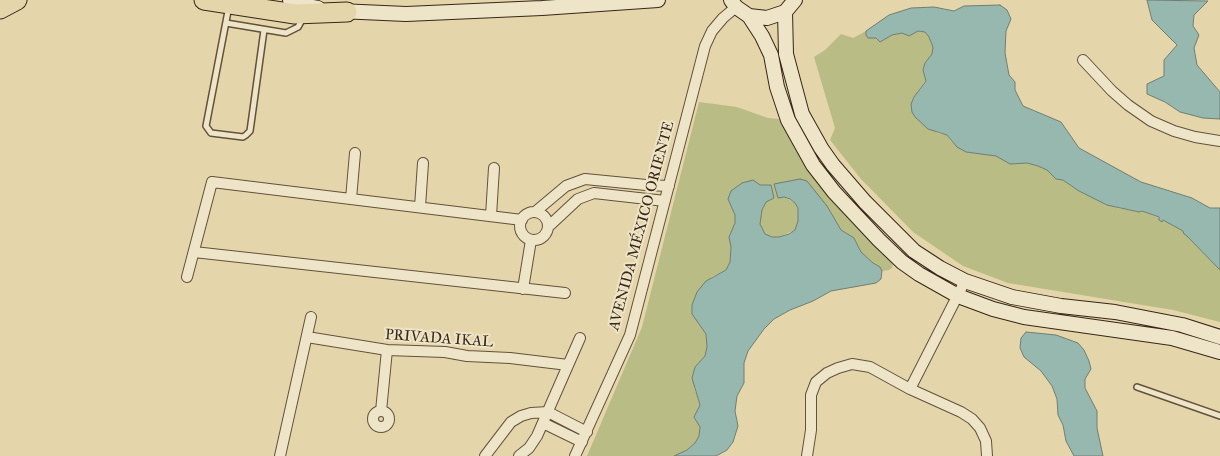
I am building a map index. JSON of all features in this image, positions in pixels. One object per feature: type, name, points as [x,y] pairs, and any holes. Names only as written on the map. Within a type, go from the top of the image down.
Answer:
[{"type":"highway","points":[[0,9],[17,0]]},
{"type":"highway","points":[[204,0],[305,14],[347,12]]},
{"type":"street","points":[[290,0],[302,5],[347,12],[406,14],[542,4],[658,0]]},
{"type":"street","points":[[749,16],[767,18],[785,12],[795,0]]},
{"type":"street","points":[[734,4],[749,16],[762,36],[770,55],[777,86],[788,120],[813,165],[834,192],[902,262],[958,296],[994,309],[1024,316],[1172,338],[1220,352]]},
{"type":"street","name":"AVENIDA MÉXICO ORIENTE","points":[[576,456],[630,335],[705,46],[712,30],[734,4]]},
{"type":"street","points":[[785,12],[786,54],[802,114],[833,165],[893,231],[914,251],[940,268],[965,280],[1012,297],[1061,306],[1115,312],[1173,323],[1220,337]]},
{"type":"street","points":[[1083,60],[1112,91],[1128,105],[1151,120],[1174,131],[1194,137],[1220,141]]},
{"type":"street","points":[[788,120],[802,114]]},
{"type":"street","points":[[350,199],[356,153]]},
{"type":"street","points":[[420,207],[423,163]]},
{"type":"street","points":[[491,216],[494,168]]},
{"type":"street","points":[[535,212],[547,220],[548,227],[546,235],[539,240],[531,240],[524,235],[520,228],[522,220],[527,214],[535,212],[566,186],[585,179],[669,186]]},
{"type":"street","points":[[187,278],[212,182],[522,220]]},
{"type":"street","points":[[548,227],[578,199],[594,193],[665,201]]},
{"type":"street","points":[[523,289],[531,240]]},
{"type":"street","points":[[194,252],[565,293]]},
{"type":"street","points":[[910,389],[965,280]]},
{"type":"street","points":[[280,456],[311,318]]},
{"type":"street","name":"PRIVADA IKAL","points":[[308,338],[387,350],[445,352],[467,356],[510,358],[568,365]]},
{"type":"street","points":[[520,456],[529,448],[543,423],[580,338]]},
{"type":"street","points":[[382,411],[387,350]]},
{"type":"street","points":[[807,456],[811,430],[811,394],[816,382],[827,373],[852,364],[870,367],[972,419],[980,428],[986,441],[986,456]]},
{"type":"street","points":[[485,456],[511,422],[531,413],[548,412],[587,432]]},
{"type":"street","points":[[543,423],[582,442]]},
{"type":"lane","points":[[229,4],[206,126],[211,133],[243,137],[250,131],[264,30]]},
{"type":"lane","points":[[226,23],[286,34],[298,27],[305,14]]},
{"type":"lane","points":[[1137,387],[1220,416]]},
{"type":"green space","points":[[866,31],[866,35],[876,38],[880,42],[892,35],[902,33],[906,35],[918,31],[925,32],[933,47],[932,54],[923,69],[926,80],[914,97],[937,133],[947,135],[951,141],[966,152],[996,156],[1010,164],[1027,163],[1038,166],[1079,191],[1118,208],[1142,211],[1183,231],[1220,270],[1220,322],[1173,310],[1008,283],[963,266],[913,232],[861,179],[830,140],[835,128],[814,57],[825,50],[841,34],[853,38]]},
{"type":"green space","points":[[699,102],[737,107],[785,122],[893,263],[892,268],[882,271],[880,267],[861,252],[854,238],[841,230],[827,206],[786,182],[775,184],[784,197],[795,203],[798,208],[798,221],[795,230],[779,237],[765,234],[760,224],[762,210],[766,201],[774,198],[728,199],[735,215],[735,223],[729,237],[731,247],[730,262],[726,270],[711,277],[700,325],[706,334],[707,347],[705,356],[695,367],[694,387],[700,405],[694,417],[700,427],[699,436],[695,443],[687,450],[674,456],[587,456],[642,327]]},
{"type":"water","points":[[1147,0],[1208,1],[1194,15],[1193,26],[1199,35],[1194,48],[1197,65],[1220,92],[1220,119],[1203,118],[1180,112],[1165,102],[1147,94],[1147,84],[1164,76],[1164,60],[1177,45],[1152,20]]},
{"type":"water","points":[[1000,5],[1007,10],[1011,19],[1006,31],[1005,53],[1009,75],[1015,82],[1015,90],[1023,106],[1061,122],[1079,148],[1141,182],[1192,198],[1210,208],[1220,208],[1220,270],[1183,231],[1163,220],[1162,222],[1159,220],[1159,217],[1142,211],[1107,205],[1079,191],[1063,180],[1056,179],[1047,170],[1038,166],[1027,163],[1010,164],[996,156],[966,152],[957,147],[947,135],[928,129],[915,117],[911,104],[926,81],[923,70],[925,63],[932,54],[933,47],[929,37],[925,32],[918,31],[909,36],[902,33],[892,35],[880,42],[876,38],[868,38],[866,35],[866,31],[889,15],[911,8],[934,7],[954,11],[964,6]]},
{"type":"water","points":[[800,179],[807,181],[827,206],[841,230],[854,238],[861,252],[880,267],[882,271],[881,279],[876,283],[831,291],[774,319],[748,351],[744,363],[744,383],[737,396],[735,411],[738,426],[733,442],[727,450],[716,456],[674,456],[687,450],[695,443],[699,436],[700,427],[694,417],[700,405],[692,378],[695,367],[705,356],[707,347],[706,334],[692,314],[692,305],[697,292],[706,281],[726,270],[730,262],[731,247],[729,237],[735,223],[735,215],[728,199],[731,191],[742,183],[753,180],[760,185],[771,185],[774,198],[766,202],[762,210],[760,224],[765,234],[779,237],[795,230],[798,221],[798,208],[790,199],[778,198],[774,184]]},
{"type":"water","points":[[1026,332],[1056,335],[1078,343],[1084,350],[1091,369],[1085,379],[1085,388],[1097,411],[1097,428],[1103,456],[1074,456],[1066,441],[1063,425],[1058,415],[1057,399],[1052,386],[1041,371],[1024,357],[1020,348],[1021,338]]}]
